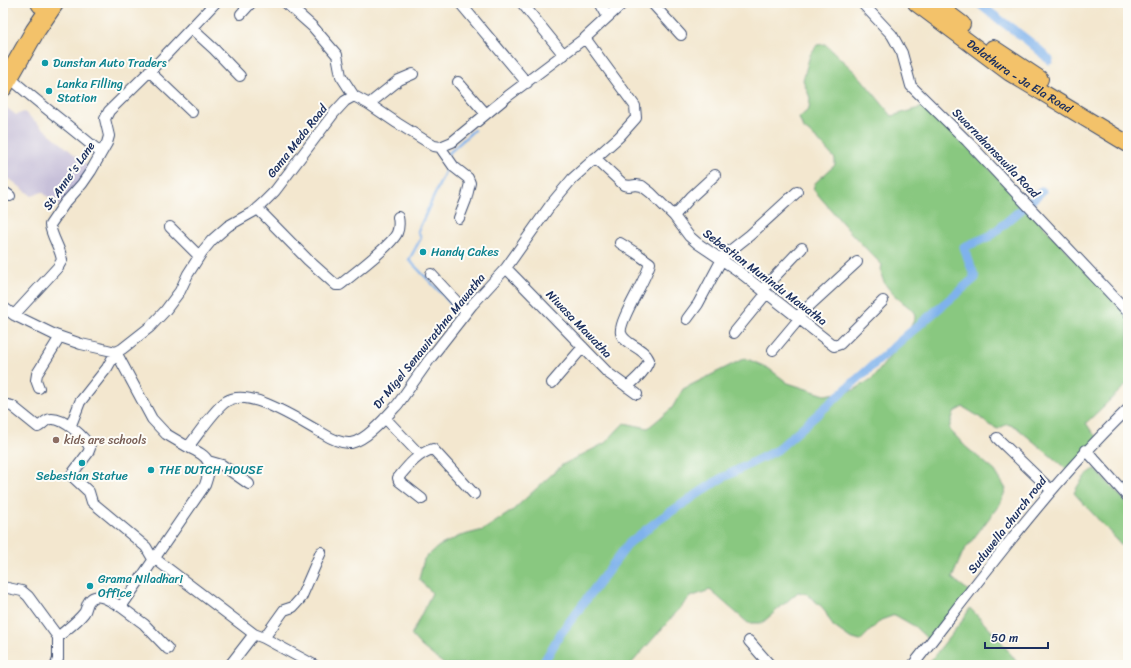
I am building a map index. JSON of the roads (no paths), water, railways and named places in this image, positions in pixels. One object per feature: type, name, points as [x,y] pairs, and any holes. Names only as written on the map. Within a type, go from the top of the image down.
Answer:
[{"type":"highway","points":[[5,76],[35,31],[43,4]]},
{"type":"main road","name":"Delathura - Ja Ela Road","points":[[916,3],[1010,73],[1128,144]]},
{"type":"main road","name":"Delathura - Ja Ela Road","points":[[934,3],[988,45],[1048,84],[1128,131]]},
{"type":"street","name":"St Anne's Lane","points":[[14,315],[58,268],[62,260],[61,252],[51,233],[50,225],[65,203],[91,171],[101,152],[108,143],[109,136],[106,115],[138,84],[149,70],[215,3]]},
{"type":"street","points":[[241,14],[251,3]]},
{"type":"street","points":[[286,3],[313,27],[337,55],[341,76],[354,96],[434,146],[440,147],[452,142],[486,114],[564,55],[585,38],[622,3]]},
{"type":"street","points":[[460,3],[527,83]]},
{"type":"street","points":[[522,3],[564,55]]},
{"type":"street","points":[[600,3],[608,17]]},
{"type":"street","points":[[652,3],[681,35]]},
{"type":"street","name":"Swarnahansawila Road","points":[[862,3],[892,35],[902,53],[911,86],[972,146],[1128,312]]},
{"type":"street","points":[[191,28],[240,76]]},
{"type":"street","name":"Dr Migel Senawirathna Mawatha","points":[[188,447],[219,407],[226,401],[233,398],[244,397],[255,399],[289,415],[332,439],[344,443],[351,443],[361,439],[385,418],[398,404],[466,312],[506,268],[552,203],[572,179],[624,132],[636,118],[635,106],[585,38]]},
{"type":"street","points":[[149,70],[192,112]]},
{"type":"street","points":[[369,104],[399,80],[413,74]]},
{"type":"street","points":[[5,76],[101,152]]},
{"type":"street","points":[[458,82],[486,114]]},
{"type":"street","name":"Gama Meda Road","points":[[116,352],[128,345],[150,327],[165,311],[180,291],[199,256],[212,240],[228,226],[257,208],[275,191],[334,113],[345,101],[354,96]]},
{"type":"street","points":[[440,147],[454,167],[468,178],[470,183],[466,200],[459,218]]},
{"type":"street","name":"Sebestian Munindu Mawatha","points":[[595,158],[624,185],[642,186],[651,193],[674,216],[689,236],[697,243],[722,259],[836,346],[840,344],[883,301]]},
{"type":"street","points":[[674,216],[691,197],[715,175]]},
{"type":"street","points":[[687,319],[698,304],[722,259],[797,192]]},
{"type":"street","points":[[257,208],[308,260],[336,285],[340,285],[388,244],[397,233],[399,222],[398,217]]},
{"type":"street","points":[[170,226],[199,256]]},
{"type":"street","points":[[620,243],[650,263],[621,327],[623,337],[647,355],[649,360],[646,368],[627,387]]},
{"type":"street","points":[[734,333],[764,292],[802,248]]},
{"type":"street","points":[[773,350],[798,318],[857,262]]},
{"type":"street","name":"Niwasa Mawatha","points":[[506,268],[608,373],[637,394]]},
{"type":"street","points":[[431,274],[466,312]]},
{"type":"street","points":[[3,307],[14,315],[60,337],[81,344],[116,352],[152,419],[166,434],[197,451],[208,461],[210,471],[205,485],[121,607]]},
{"type":"street","points":[[39,388],[36,380],[37,374],[60,337]]},
{"type":"street","points":[[552,382],[583,347]]},
{"type":"street","points":[[71,426],[80,402],[107,368],[116,352]]},
{"type":"street","points":[[3,407],[6,405],[12,406],[38,427],[49,419],[53,419],[71,426],[88,443],[90,448],[88,453],[72,474],[73,478],[89,492],[91,500],[94,504],[146,547],[154,558],[254,634],[264,638],[302,662],[314,665]]},
{"type":"street","name":"Suduwella church road","points":[[913,665],[1051,490],[1086,450],[1128,409]]},
{"type":"street","points":[[385,418],[420,455]]},
{"type":"street","points":[[997,438],[1051,490]]},
{"type":"street","points":[[422,499],[399,481],[398,478],[420,455],[432,449],[474,494]]},
{"type":"street","points":[[1086,450],[1128,497]]},
{"type":"street","points":[[208,461],[222,464],[249,484]]},
{"type":"street","points":[[264,638],[284,610],[294,607],[301,598],[321,552]]},
{"type":"street","points":[[3,587],[22,590],[58,637],[58,658],[56,665]]},
{"type":"street","points":[[58,637],[86,610],[88,602],[95,597],[103,597],[121,607],[144,624],[168,649]]},
{"type":"street","points":[[230,665],[254,634]]},
{"type":"street","points":[[749,641],[770,665]]},
{"type":"waterway","points":[[979,3],[996,18],[1033,44],[1049,60]]},
{"type":"waterway","points":[[448,154],[474,130]]},
{"type":"waterway","points":[[449,163],[418,231],[421,238],[409,260],[460,315]]},
{"type":"waterway","points":[[1032,200],[1042,191]]},
{"type":"waterway","points":[[542,665],[561,633],[629,543],[660,519],[720,479],[777,450],[906,336],[975,278],[964,247],[990,236],[1022,209]]},
{"type":"place","name":"Dunstan Auto Traders","points":[[45,63]]},
{"type":"place","name":"Lanka Filling Station","points":[[49,91]]},
{"type":"place","name":"Handy Cakes","points":[[423,252]]},
{"type":"place","name":"kids are schools","points":[[56,440]]},
{"type":"place","name":"Sebestian Statue","points":[[82,463]]},
{"type":"place","name":"THE DUTCH HOUSE","points":[[151,470]]},
{"type":"place","name":"Grama Niladhari Office","points":[[90,586]]}]
